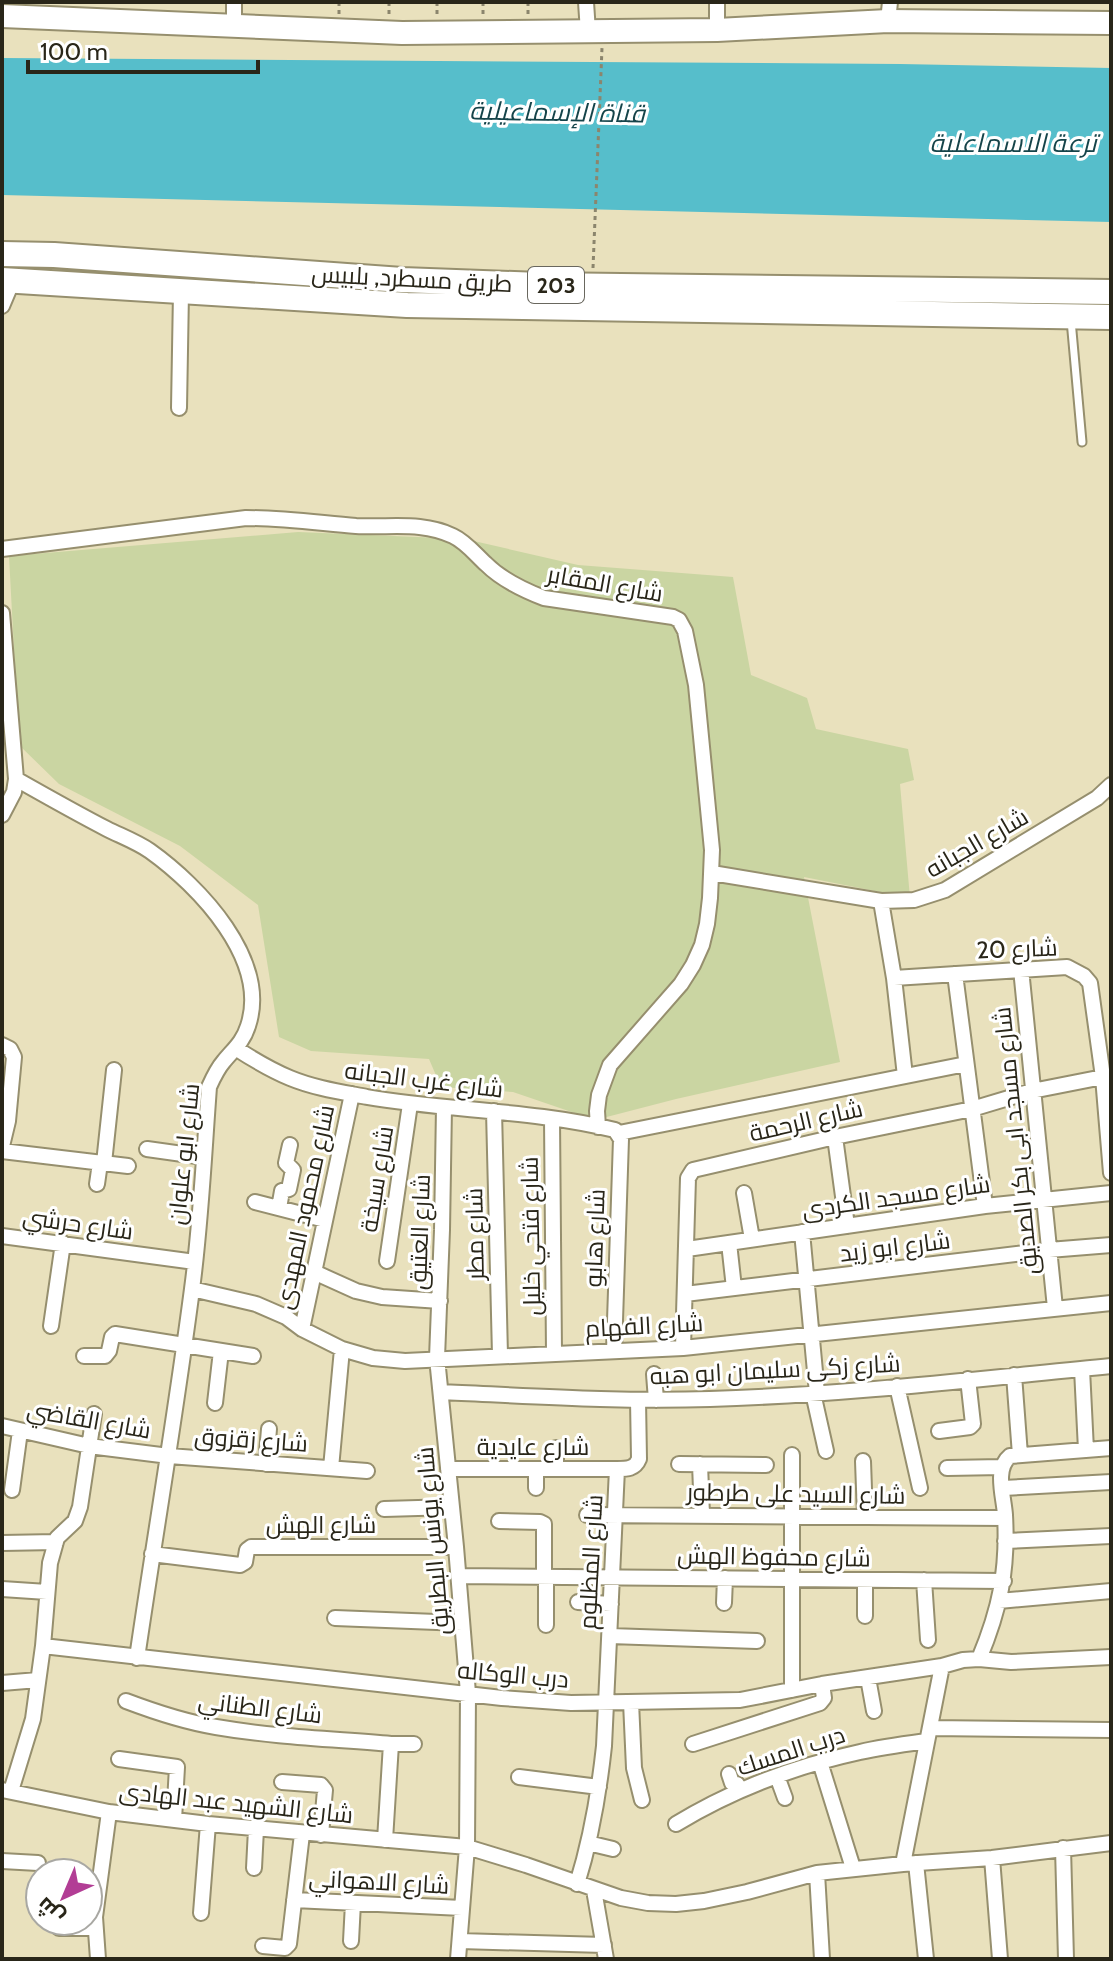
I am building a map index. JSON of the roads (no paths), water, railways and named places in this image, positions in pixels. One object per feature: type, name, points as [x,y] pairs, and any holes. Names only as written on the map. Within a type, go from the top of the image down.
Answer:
[{"type":"main road","points":[[2,16],[44,10],[234,26],[402,33],[717,30],[889,12],[1111,23]]},
{"type":"main road","name":"طريق مسطرد, بلبيس","points":[[2,254],[402,280],[540,285],[1111,292]]},
{"type":"main road","points":[[53,284],[54,255]]},
{"type":"main road","name":"طريق مسطرد, بلبيس","points":[[7,280],[407,305],[1111,317]]},
{"type":"street","points":[[234,2],[234,26]]},
{"type":"street","points":[[586,2],[595,32]]},
{"type":"street","points":[[717,2],[717,30]]},
{"type":"street","points":[[2,306],[7,280]]},
{"type":"street","points":[[179,408],[181,292]]},
{"type":"street","name":"شارع المقابر","points":[[2,549],[246,518],[359,526],[411,525],[435,528],[457,538],[500,576],[528,593],[679,620],[685,631],[696,685],[711,828],[712,873],[707,924],[702,945],[681,984],[610,1065],[599,1095],[598,1127]]},
{"type":"street","points":[[2,613],[16,779],[14,792],[2,815]]},
{"type":"street","name":"شارع ابو علوان","points":[[16,779],[147,849],[184,878],[215,912],[240,952],[249,975],[252,1001],[248,1026],[237,1049],[215,1073],[209,1087],[192,1289],[137,1658]]},
{"type":"street","name":"شارع الجبانه","points":[[712,873],[881,901],[914,900],[945,890],[1097,798],[1111,785]]},
{"type":"street","points":[[881,901],[894,978],[905,1076]]},
{"type":"street","name":"شارع 20","points":[[894,978],[1067,967],[1084,976],[1090,983],[1103,1077],[1111,1173]]},
{"type":"street","name":"شارع مسجد ابى بكر الصديق","points":[[1021,969],[1055,1308]]},
{"type":"street","points":[[955,974],[985,1206]]},
{"type":"street","points":[[2,1045],[10,1049],[14,1057],[2,1149],[128,1166]]},
{"type":"street","name":"شارع غرب الجبانه","points":[[237,1049],[291,1079],[321,1088],[410,1104],[494,1111],[617,1131],[966,1064]]},
{"type":"street","points":[[97,1184],[114,1070]]},
{"type":"street","name":"شارع الرحمة","points":[[683,1348],[688,1178],[693,1170],[1103,1077]]},
{"type":"street","name":"شارع محمود المهدى","points":[[302,1329],[352,1094]]},
{"type":"street","name":"شارع سيخة","points":[[387,1261],[410,1104]]},
{"type":"street","name":"شارع العتيق","points":[[437,1358],[444,1107]]},
{"type":"street","name":"شارع مطر","points":[[494,1111],[500,1355]]},
{"type":"street","name":"شارع فتحي خليل","points":[[552,1119],[554,1353]]},
{"type":"street","name":"شارع هابو","points":[[614,1351],[621,1139],[617,1131]]},
{"type":"street","points":[[835,1137],[847,1226]]},
{"type":"street","points":[[279,1208],[282,1191],[289,1189],[293,1170],[286,1163],[290,1145]]},
{"type":"street","points":[[147,1149],[204,1157]]},
{"type":"street","points":[[744,1193],[752,1239]]},
{"type":"street","name":"شارع مسجد الكردى","points":[[687,1249],[985,1206],[1111,1193]]},
{"type":"street","points":[[255,1202],[325,1220]]},
{"type":"street","points":[[802,1232],[815,1393],[826,1451]]},
{"type":"street","name":"شارع حرشي","points":[[2,1236],[195,1262]]},
{"type":"street","points":[[51,1326],[63,1243]]},
{"type":"street","points":[[729,1243],[734,1288]]},
{"type":"street","name":"شارع ابو زيد","points":[[685,1294],[806,1280],[843,1283],[1049,1250],[1111,1245]]},
{"type":"street","points":[[314,1272],[356,1291],[382,1297],[440,1301]]},
{"type":"street","name":"شارع الفهام","points":[[192,1289],[256,1304],[342,1349],[373,1358],[405,1361],[683,1348],[1111,1303]]},
{"type":"street","points":[[84,1356],[106,1356],[115,1334],[253,1356]]},
{"type":"street","name":"شارع زقزوق","points":[[331,1468],[342,1349]]},
{"type":"street","points":[[215,1403],[221,1351]]},
{"type":"street","name":"شارع يونس البطريق","points":[[437,1358],[468,1693],[467,1847],[458,1959]]},
{"type":"street","name":"شارع زكى سليمان ابو هبه","points":[[441,1392],[638,1400],[711,1399],[815,1393],[1111,1366]]},
{"type":"street","points":[[1082,1369],[1086,1450]]},
{"type":"street","points":[[654,1374],[656,1400]]},
{"type":"street","points":[[1014,1375],[1020,1455]]},
{"type":"street","points":[[939,1431],[973,1424],[968,1379]]},
{"type":"street","points":[[897,1386],[920,1488]]},
{"type":"street","name":"شارع المظلوم","points":[[577,1884],[599,1787],[610,1636],[617,1469],[630,1469],[639,1459],[638,1400]]},
{"type":"street","points":[[7,1790],[33,1719],[50,1563],[56,1542],[62,1531],[75,1521],[80,1507],[94,1414]]},
{"type":"street","name":"شارع القاضي","points":[[2,1426],[89,1446],[169,1456]]},
{"type":"street","points":[[266,1464],[269,1429]]},
{"type":"street","points":[[12,1490],[20,1431]]},
{"type":"street","points":[[556,1448],[556,1469]]},
{"type":"street","points":[[979,1659],[1004,1581],[1002,1467],[1010,1456],[1111,1448]]},
{"type":"street","points":[[792,1455],[792,1690]]},
{"type":"street","name":"شارع زقزوق","points":[[169,1456],[367,1471]]},
{"type":"street","points":[[863,1461],[865,1517]]},
{"type":"street","points":[[679,1464],[766,1465]]},
{"type":"street","points":[[700,1464],[702,1515]]},
{"type":"street","points":[[947,1468],[1002,1467]]},
{"type":"street","name":"شارع عايدية","points":[[448,1469],[617,1469]]},
{"type":"street","points":[[536,1469],[536,1488]]},
{"type":"street","points":[[1003,1488],[1111,1482]]},
{"type":"street","points":[[384,1509],[452,1507]]},
{"type":"street","name":"شارع السيد على طرطور","points":[[587,1515],[1005,1518]]},
{"type":"street","points":[[499,1521],[544,1524],[546,1625]]},
{"type":"street","points":[[1005,1541],[1111,1536]]},
{"type":"street","points":[[2,1543],[56,1542]]},
{"type":"street","name":"شارع الهش","points":[[152,1554],[240,1565],[245,1562],[247,1550],[251,1547],[456,1547]]},
{"type":"street","name":"شارع محفوظ الهش","points":[[459,1576],[1004,1581]]},
{"type":"street","points":[[724,1603],[725,1578]]},
{"type":"street","points":[[865,1580],[865,1616]]},
{"type":"street","points":[[924,1580],[928,1640]]},
{"type":"street","points":[[2,1589],[47,1592]]},
{"type":"street","points":[[999,1601],[1111,1591]]},
{"type":"street","points":[[578,1602],[611,1604]]},
{"type":"street","points":[[335,1618],[462,1623]]},
{"type":"street","points":[[610,1636],[757,1641]]},
{"type":"street","name":"درب الوكاله","points":[[43,1646],[536,1702],[740,1700],[953,1662],[1111,1657]]},
{"type":"street","points":[[926,1959],[910,1864],[928,1734],[942,1666]]},
{"type":"street","points":[[868,1678],[874,1711]]},
{"type":"street","points":[[2,1683],[38,1680]]},
{"type":"street","points":[[693,1744],[820,1703],[824,1698],[822,1684]]},
{"type":"street","name":"شارع الطناني","points":[[126,1701],[214,1727],[414,1744]]},
{"type":"street","points":[[631,1702],[634,1768],[642,1800]]},
{"type":"street","name":"درب المسك","points":[[676,1824],[707,1805],[777,1776],[928,1734],[1111,1730]]},
{"type":"street","points":[[385,1840],[391,1744]]},
{"type":"street","points":[[119,1759],[177,1767],[174,1820]]},
{"type":"street","points":[[820,1762],[853,1868]]},
{"type":"street","points":[[729,1774],[739,1791]]},
{"type":"street","points":[[777,1776],[785,1798]]},
{"type":"street","points":[[519,1777],[599,1787]]},
{"type":"street","points":[[282,1782],[324,1787],[321,1835]]},
{"type":"street","name":"شارع الشهيد عبد الهادى","points":[[7,1790],[109,1812],[302,1834],[467,1847],[634,1901],[676,1904],[747,1892],[817,1873],[992,1858],[1111,1843]]},
{"type":"street","points":[[103,1857],[109,1812]]},
{"type":"street","points":[[201,1913],[208,1824]]},
{"type":"street","points":[[254,1868],[256,1829]]},
{"type":"street","points":[[259,1952],[288,1946],[302,1834]]},
{"type":"street","points":[[588,1843],[613,1849]]},
{"type":"street","points":[[1063,1848],[1066,1959]]},
{"type":"street","points":[[992,1858],[1000,1959]]},
{"type":"street","points":[[2,1861],[24,1862]]},
{"type":"street","points":[[817,1873],[822,1959]]},
{"type":"street","points":[[460,1941],[605,1952],[594,1890]]},
{"type":"street","name":"شارع الاهواني","points":[[294,1900],[462,1908]]},
{"type":"street","points":[[351,1941],[353,1903]]},
{"type":"street","points":[[96,1937],[98,1959]]},
{"type":"lane","points":[[1070,317],[1082,442]]},
{"type":"water","points":[[2,58],[1111,68],[1111,222],[2,195]]},
{"type":"water label","name":"قناة الإسماعيلية","points":[[557,112]]},
{"type":"water label","name":"ترعة الاسماعلية","points":[[1013,143]]}]
